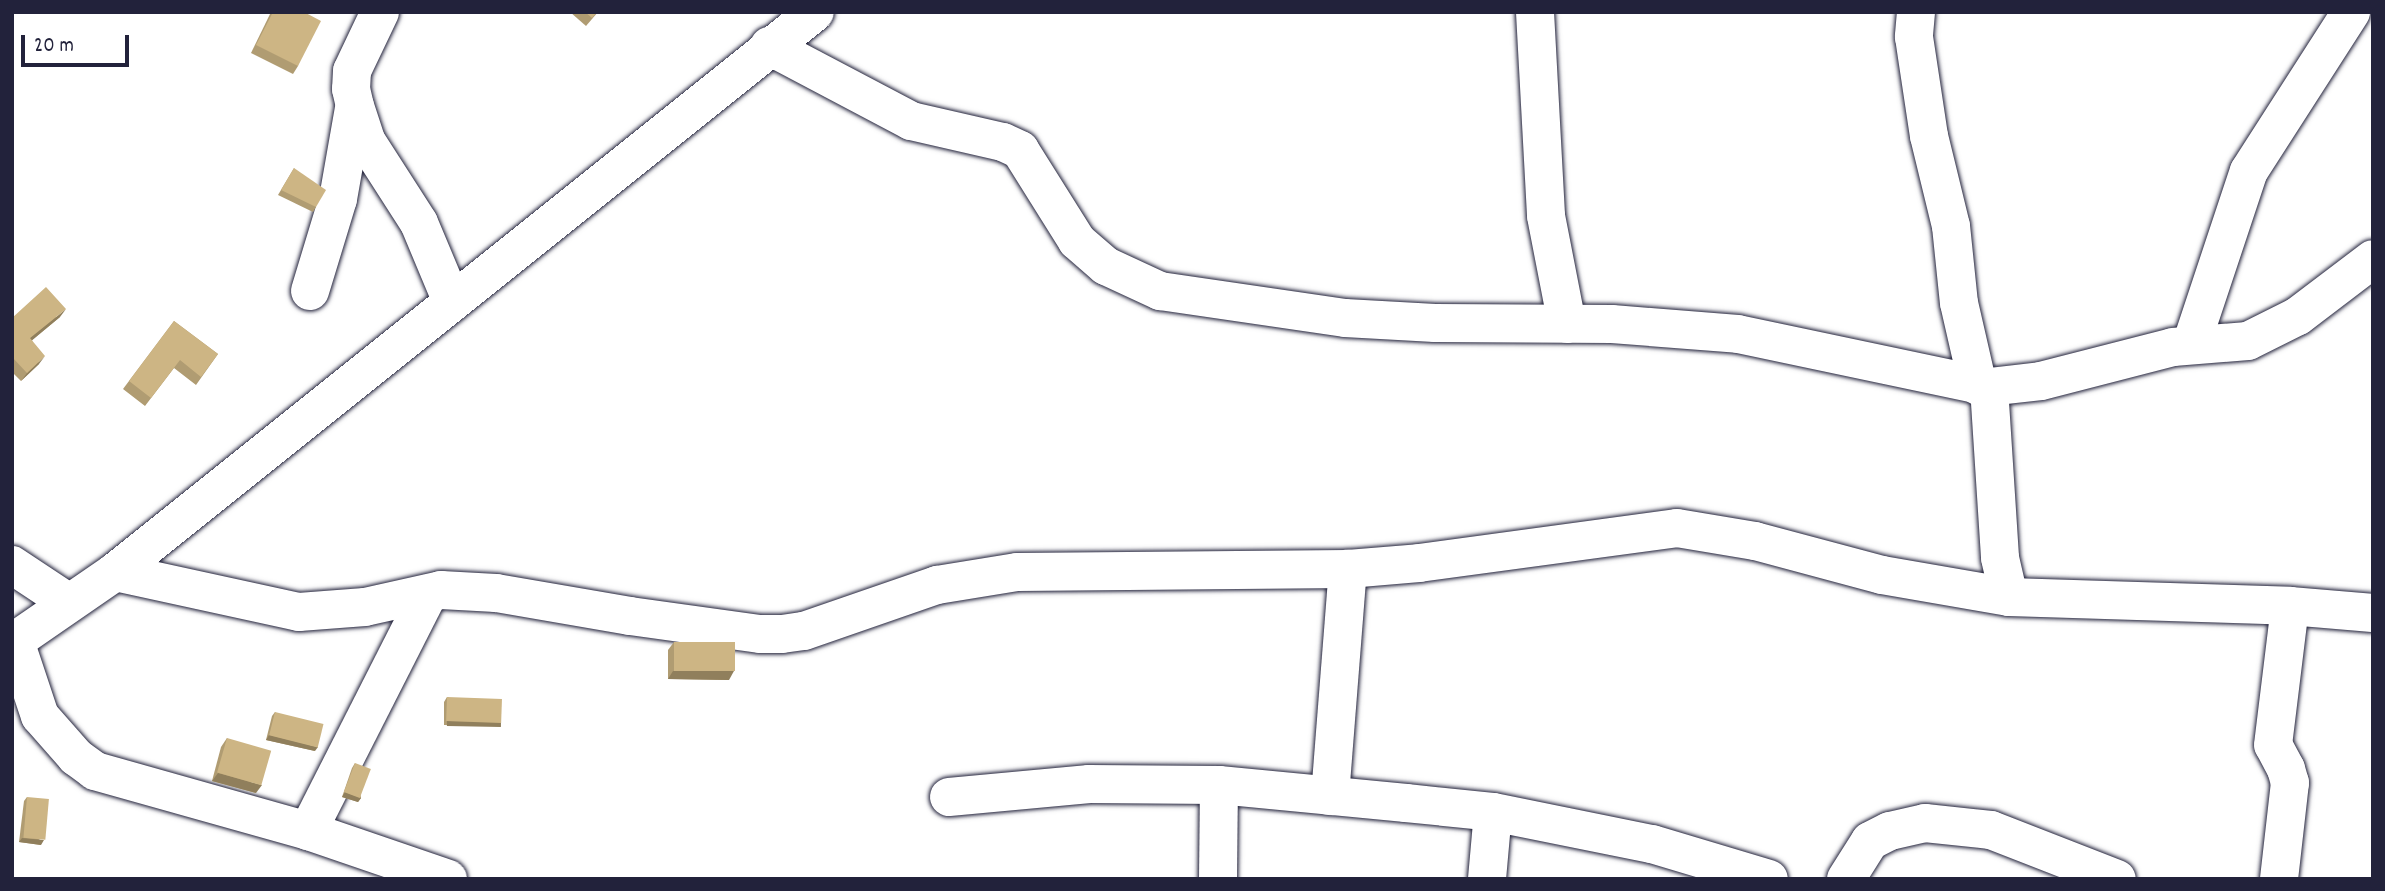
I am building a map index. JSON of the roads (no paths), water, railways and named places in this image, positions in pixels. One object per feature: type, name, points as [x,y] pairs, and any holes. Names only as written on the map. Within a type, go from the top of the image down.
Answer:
[{"type":"street","points":[[380,12],[352,71],[351,89],[355,106],[367,142],[419,223],[452,302]]},
{"type":"street","points":[[448,879],[308,831],[95,771],[76,757],[40,716],[13,642],[68,601],[115,572],[769,46],[815,12]]},
{"type":"street","points":[[1535,12],[1546,216],[1567,324]]},
{"type":"street","points":[[1916,12],[1914,37],[1929,136],[1951,226],[1959,303],[1984,387],[2000,558],[2009,597]]},
{"type":"street","points":[[2191,345],[2249,171],[2351,12]]},
{"type":"street","points":[[769,46],[911,121],[1003,142],[1020,150],[1077,241],[1106,266],[1160,291],[1345,318],[1435,323],[1567,324],[1738,334],[1984,387],[2041,381],[2148,353],[2191,345],[2248,341],[2298,316],[2373,259]]},
{"type":"street","points":[[310,291],[338,200],[355,106]]},
{"type":"street","points":[[115,572],[299,612],[365,607],[441,590],[496,593],[630,617],[760,634],[782,634],[804,631],[937,585],[1017,572],[1348,569],[1419,563],[1677,528],[1755,541],[1882,575],[2009,597],[2290,606],[2373,613]]},
{"type":"street","points":[[12,565],[68,601]]},
{"type":"street","points":[[1330,796],[1348,569]]},
{"type":"street","points":[[308,831],[428,594]]},
{"type":"street","points":[[2279,879],[2290,783],[2273,745],[2290,606]]},
{"type":"street","points":[[948,797],[1089,784],[1219,785],[1330,796],[1493,813],[1652,844],[1769,879]]},
{"type":"street","points":[[1218,879],[1219,785]]},
{"type":"street","points":[[1487,879],[1493,813]]},
{"type":"street","points":[[1846,879],[1870,841],[1891,831],[1925,823],[1991,830],[2117,879]]}]
